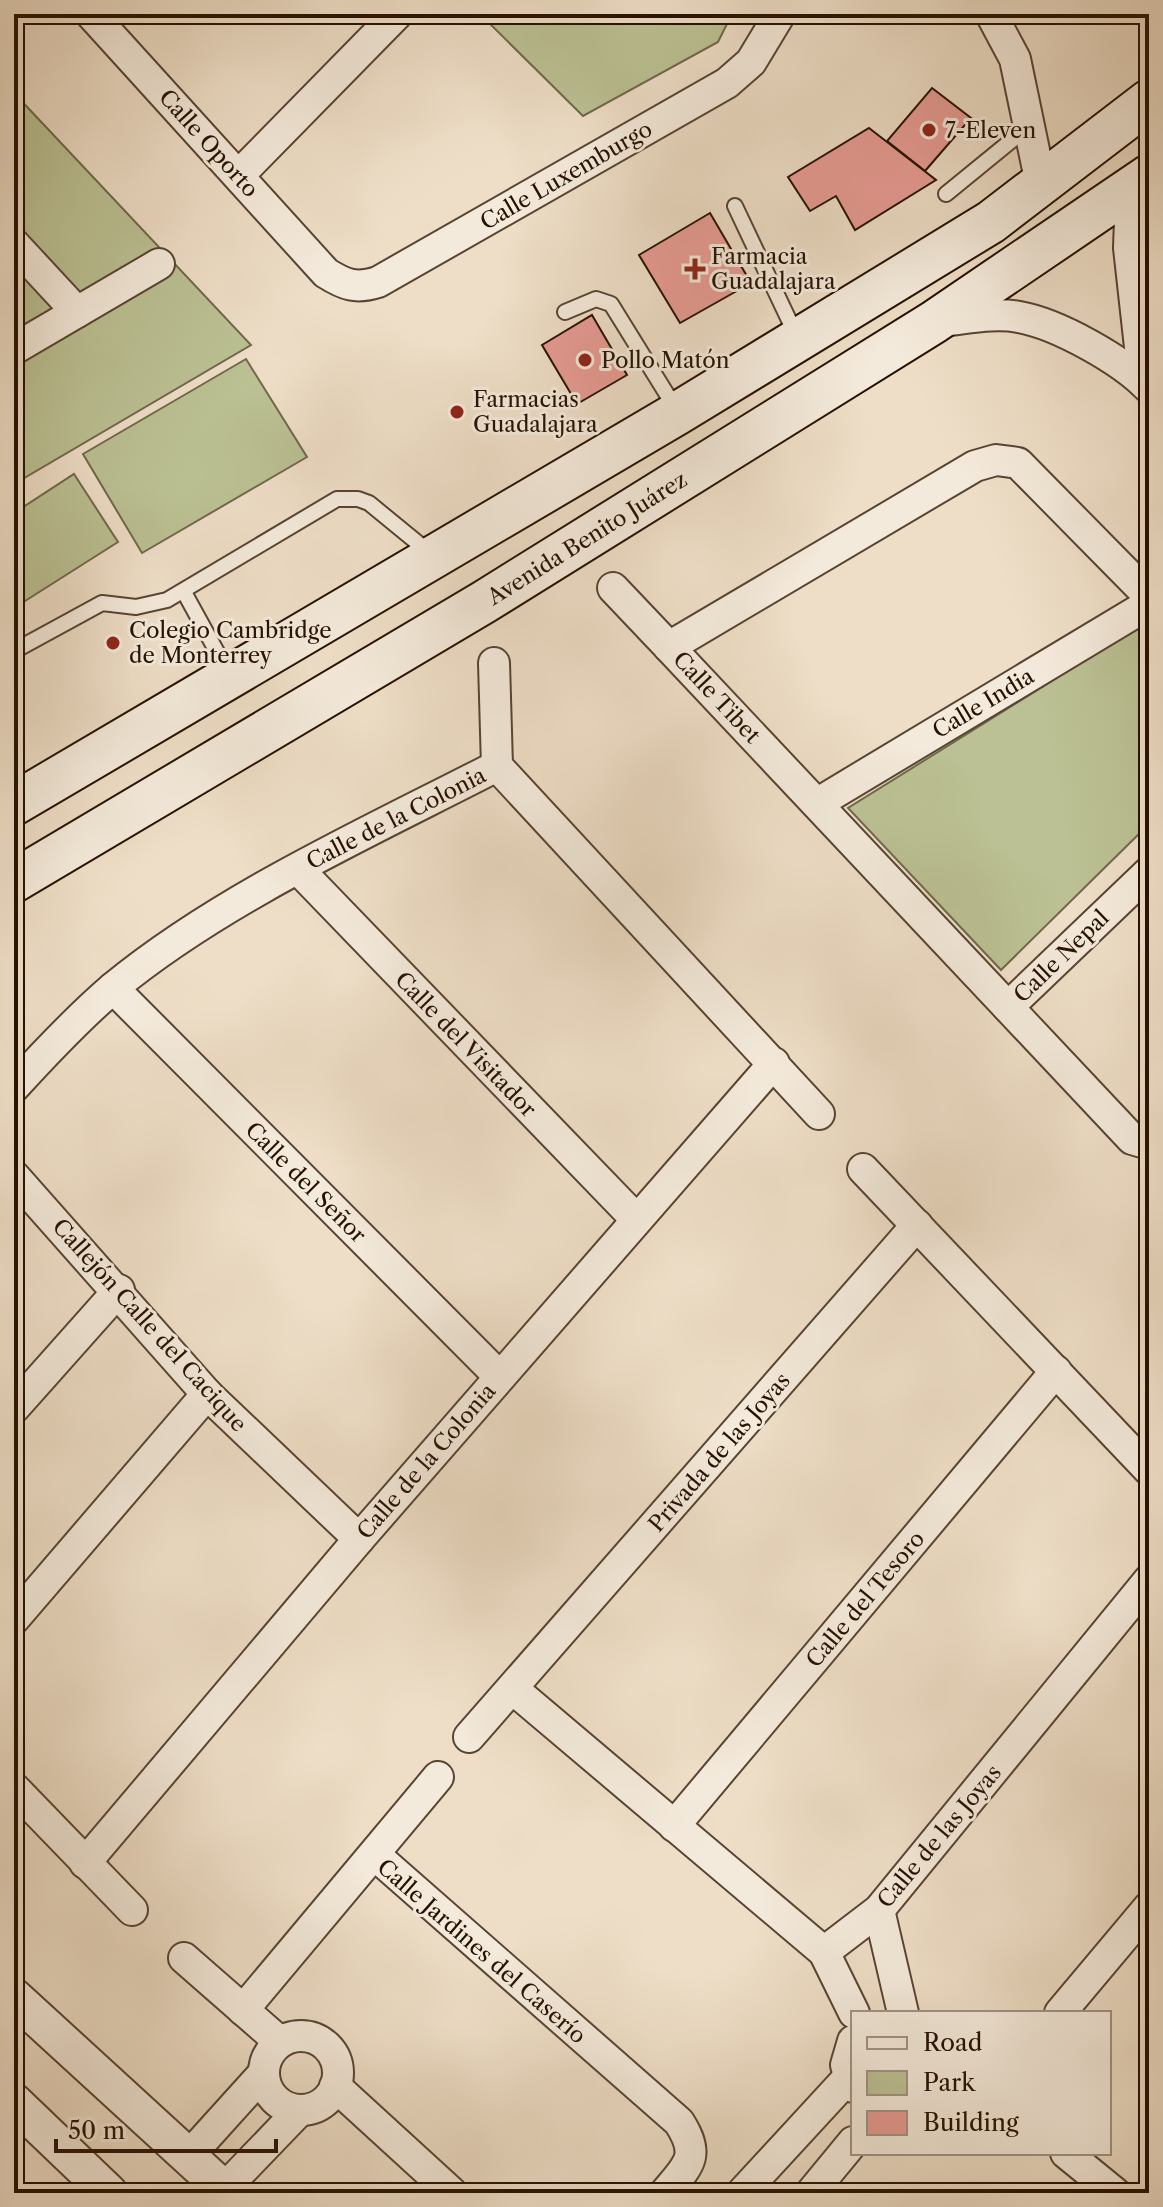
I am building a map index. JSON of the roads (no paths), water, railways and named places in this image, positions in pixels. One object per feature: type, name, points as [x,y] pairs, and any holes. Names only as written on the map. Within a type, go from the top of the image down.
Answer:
[{"type":"main road","points":[[14,804],[678,413],[991,222],[1149,101]]},
{"type":"main road","name":"Avenida Benito Juárez","points":[[14,881],[484,602],[934,322],[1140,184]]},
{"type":"main road","points":[[934,322],[934,303],[940,290],[991,222]]},
{"type":"street","points":[[239,175],[397,14]]},
{"type":"street","points":[[991,14],[1015,59],[1041,184]]},
{"type":"street","name":"Calle Oporto","points":[[94,15],[326,273]]},
{"type":"street","name":"Calle Luxemburgo","points":[[326,273],[346,286],[378,282],[727,83],[751,62],[768,20]]},
{"type":"street","points":[[1140,184],[1129,248],[1146,385]]},
{"type":"street","points":[[14,244],[77,312]]},
{"type":"street","points":[[14,349],[159,264]]},
{"type":"street","points":[[934,322],[1018,317],[1051,327],[1089,346],[1146,385]]},
{"type":"street","name":"Calle Tibet","points":[[1140,1141],[1008,1007],[669,647],[975,466],[996,460],[1018,463],[1149,596]]},
{"type":"street","points":[[613,588],[669,647]]},
{"type":"street","name":"Calle India","points":[[818,803],[1149,604]]},
{"type":"street","points":[[494,663],[497,766]]},
{"type":"street","name":"Calle de la Colonia","points":[[14,1087],[113,988],[223,914],[298,869],[497,766],[819,1114]]},
{"type":"street","name":"Calle del Visitador","points":[[298,869],[635,1218]]},
{"type":"street","name":"Calle Nepal","points":[[1008,1007],[1149,872]]},
{"type":"street","name":"Calle del Señor","points":[[113,988],[499,1376]]},
{"type":"street","name":"Calle de la Colonia","points":[[85,1863],[635,1218],[774,1063]]},
{"type":"street","points":[[863,1169],[1149,1470]]},
{"type":"street","name":"Callejón Calle del Cacique","points":[[14,1176],[119,1290],[207,1394],[359,1539]]},
{"type":"street","name":"Privada de las Joyas","points":[[469,1737],[917,1225]]},
{"type":"street","points":[[14,1408],[119,1290]]},
{"type":"street","name":"Calle del Tesoro","points":[[674,1826],[1056,1371]]},
{"type":"street","points":[[14,1619],[207,1394]]},
{"type":"street","name":"Calle de las Joyas","points":[[824,1952],[879,1910],[1149,1580]]},
{"type":"street","points":[[513,1689],[824,1952],[853,2011]]},
{"type":"street","points":[[375,1855],[438,1777]]},
{"type":"street","points":[[14,1788],[132,1910]]},
{"type":"street","name":"Calle Jardines del Caserío","points":[[243,2010],[375,1855],[679,2122],[692,2147],[691,2158],[665,2193]]},
{"type":"street","points":[[1062,2011],[1149,1907]]},
{"type":"street","points":[[879,1910],[903,2011]]},
{"type":"street","points":[[184,1958],[280,2042]]},
{"type":"street","points":[[14,1997],[226,2191],[300,2110],[321,2104],[335,2086],[337,2063],[324,2044],[303,2036],[280,2042],[265,2061],[263,2074],[271,2095],[279,2103],[300,2110]]},
{"type":"street","points":[[742,2193],[851,2082],[846,2065],[851,2048]]},
{"type":"street","points":[[188,2157],[263,2074]]},
{"type":"street","points":[[335,2086],[452,2193]]},
{"type":"street","points":[[14,2102],[109,2193]]},
{"type":"street","points":[[811,2193],[851,2144]]},
{"type":"street","points":[[1068,2155],[1115,2193]]},
{"type":"lane","points":[[946,194],[1028,127]]},
{"type":"lane","points":[[735,206],[798,338]]},
{"type":"lane","points":[[565,312],[596,299],[611,304],[678,413]]},
{"type":"lane","points":[[14,651],[102,603],[136,607],[184,592],[337,499],[358,499],[369,503],[433,555]]},
{"type":"lane","points":[[184,592],[230,675]]},
{"type":"place","name":"7-Eleven","points":[[929,130]]},
{"type":"place","name":"Farmacia Guadalajara","points":[[695,269]]},
{"type":"place","name":"Pollo Matón","points":[[585,360]]},
{"type":"place","name":"Farmacias Guadalajara","points":[[457,412]]},
{"type":"place","name":"Colegio Cambridge de Monterrey","points":[[113,643]]}]
